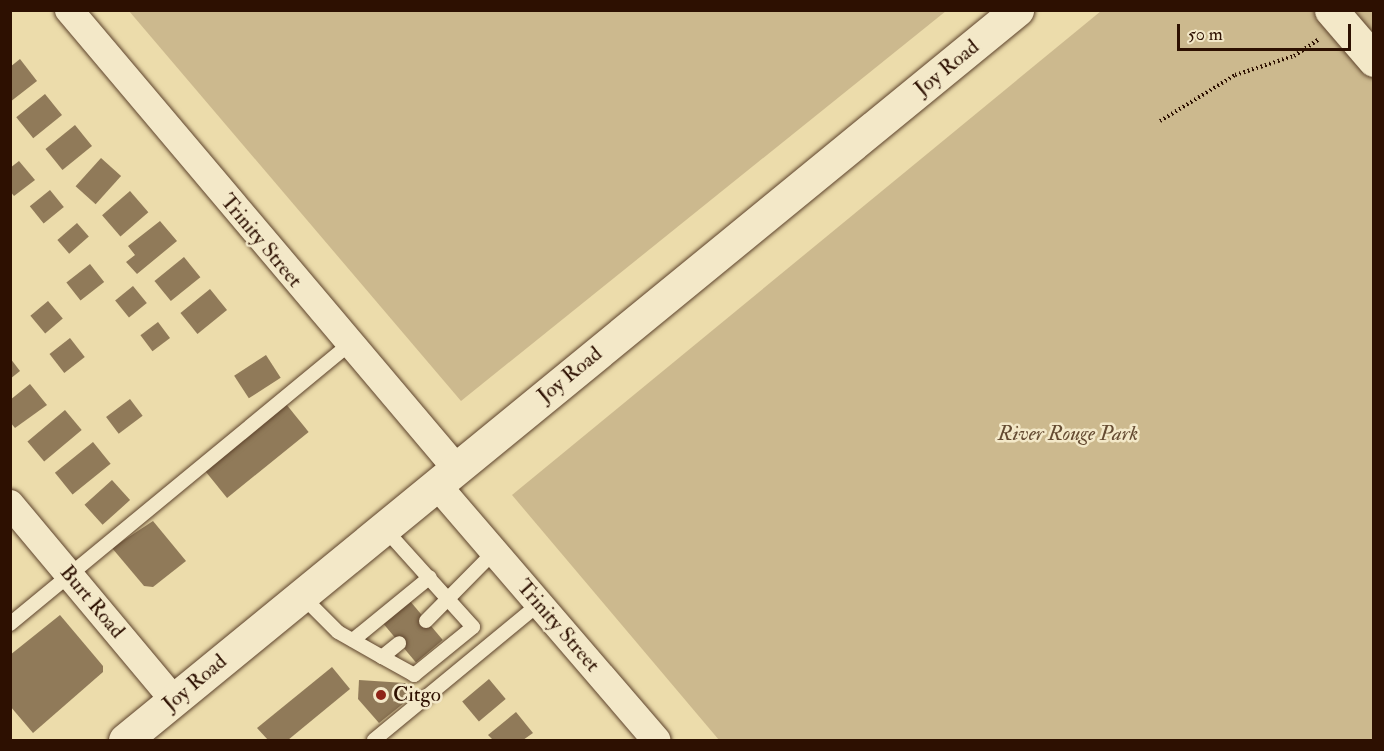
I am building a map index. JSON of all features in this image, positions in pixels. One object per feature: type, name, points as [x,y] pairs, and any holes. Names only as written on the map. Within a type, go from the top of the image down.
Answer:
[{"type":"main road","name":"Joy Road","points":[[141,736],[174,700],[1017,10]]},
{"type":"main road","points":[[1336,16],[1374,60]]},
{"type":"street","name":"Trinity Street","points":[[69,10],[348,345],[446,476],[494,552],[656,741]]},
{"type":"street","name":"Burt Road","points":[[10,504],[174,700]]},
{"type":"lane","points":[[10,624],[348,345]]},
{"type":"lane","points":[[301,595],[338,632],[414,675],[473,627],[383,527]]},
{"type":"lane","points":[[426,621],[450,600],[494,552]]},
{"type":"lane","points":[[353,640],[430,577]]},
{"type":"lane","points":[[374,741],[539,604]]},
{"type":"lane","points":[[382,657],[399,643]]},
{"type":"path","points":[[1160,121],[1235,75],[1294,56],[1336,16]]},
{"type":"green space","points":[[129,11],[946,11],[461,401]]},
{"type":"green space","name":"River Rouge Park","points":[[1101,11],[1373,11],[1373,740],[719,740],[512,495]]},
{"type":"building","points":[[20,59],[37,81],[10,102],[10,67]]},
{"type":"building","points":[[45,94],[62,115],[33,138],[16,117]]},
{"type":"building","points":[[75,125],[92,146],[62,170],[45,149]]},
{"type":"building","points":[[101,158],[121,176],[96,204],[76,186]]},
{"type":"building","points":[[19,161],[35,180],[14,196],[10,191],[10,168]]},
{"type":"building","points":[[50,190],[64,207],[44,223],[30,206]]},
{"type":"building","points":[[130,191],[148,212],[120,236],[102,215]]},
{"type":"building","points":[[160,221],[177,241],[137,274],[126,262],[135,255],[128,246]]},
{"type":"building","points":[[77,223],[89,237],[69,254],[57,240]]},
{"type":"building","points":[[184,257],[200,277],[171,301],[154,281]]},
{"type":"building","points":[[90,264],[104,282],[81,301],[66,282]]},
{"type":"building","points":[[133,286],[147,303],[129,318],[115,300]]},
{"type":"building","points":[[210,289],[227,310],[197,334],[180,313]]},
{"type":"building","points":[[48,301],[63,319],[45,333],[30,316]]},
{"type":"building","points":[[158,322],[170,338],[152,351],[140,335]]},
{"type":"building","points":[[70,338],[85,357],[64,373],[50,354]]},
{"type":"building","points":[[266,355],[281,378],[249,398],[234,376]]},
{"type":"building","points":[[10,358],[20,371],[10,379]]},
{"type":"building","points":[[30,384],[47,405],[15,428],[10,422],[10,400]]},
{"type":"building","points":[[130,399],[143,416],[119,434],[106,417]]},
{"type":"building","points":[[286,404],[309,432],[227,498],[204,470]]},
{"type":"building","points":[[65,410],[82,430],[44,461],[27,441]]},
{"type":"building","points":[[93,442],[111,464],[73,495],[55,473]]},
{"type":"building","points":[[112,480],[130,500],[103,525],[85,505]]},
{"type":"building","points":[[153,521],[186,561],[153,587],[144,586],[112,548]]},
{"type":"building","points":[[410,601],[443,640],[416,663],[383,623]]},
{"type":"building","points":[[60,615],[103,666],[103,672],[33,733],[10,706],[10,655]]},
{"type":"building","points":[[332,667],[350,689],[288,740],[268,740],[257,728]]},
{"type":"building","points":[[489,679],[506,699],[479,721],[462,701]]},
{"type":"building","points":[[359,680],[405,683],[414,695],[379,723],[358,699]]},
{"type":"building","points":[[516,712],[533,733],[523,740],[493,740],[488,735]]},
{"type":"place","name":"Citgo","points":[[381,695]]}]
